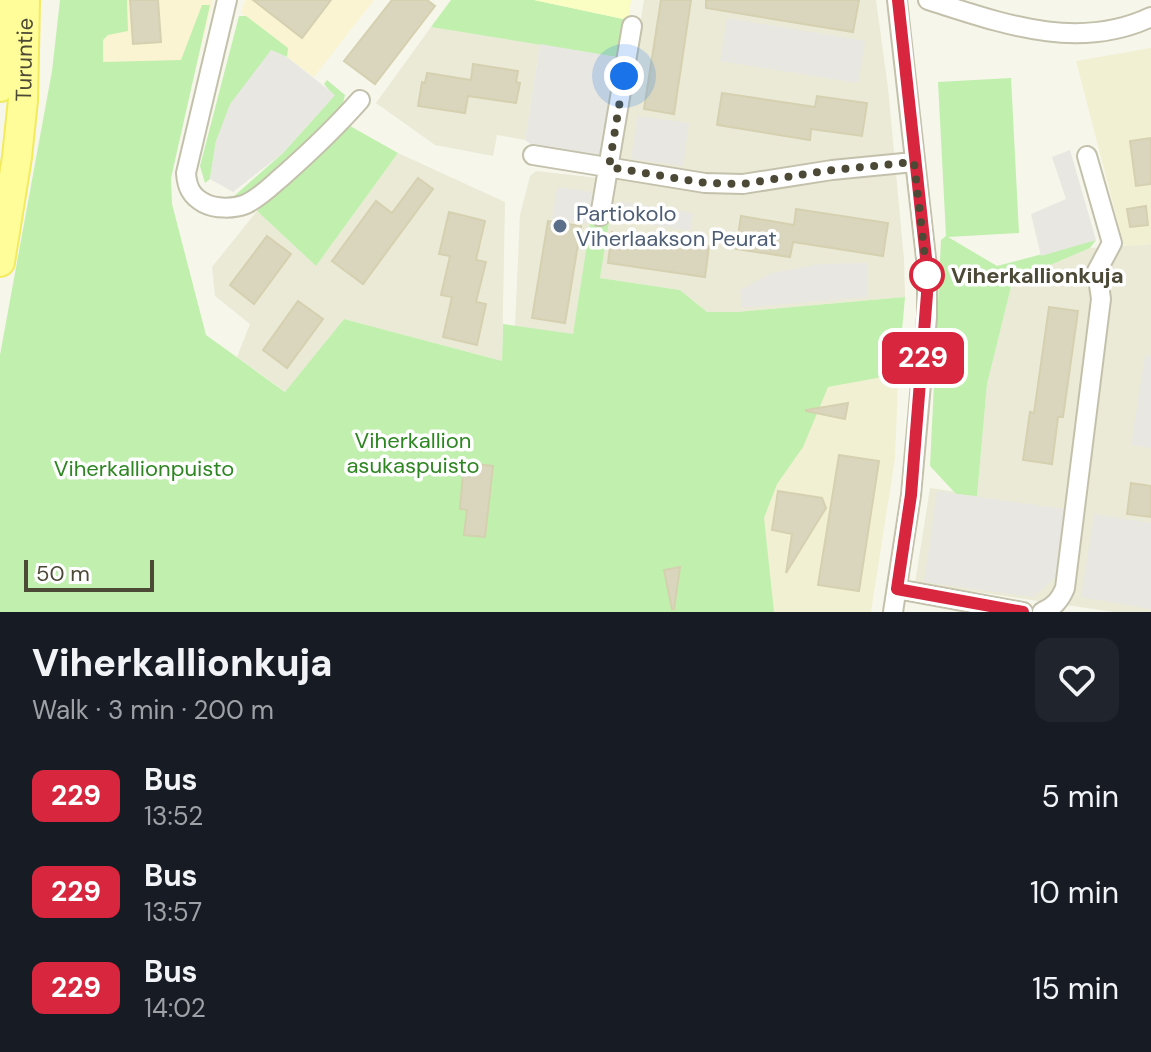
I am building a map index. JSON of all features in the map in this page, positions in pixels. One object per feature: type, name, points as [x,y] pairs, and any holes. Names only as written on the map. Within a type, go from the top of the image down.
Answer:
[{"type":"main road","name":"Turuntie","points":[[0,87],[1,0]]},
{"type":"main road","name":"Turuntie","points":[[0,262],[21,114],[25,0]]},
{"type":"street","points":[[227,0],[186,173],[191,193],[196,198],[207,205],[220,207],[247,204],[264,193],[330,134],[360,100]]},
{"type":"street","points":[[893,612],[911,495],[927,317],[927,267],[897,0]]},
{"type":"street","points":[[928,0],[1054,34],[1098,33],[1151,17]]},
{"type":"street","points":[[600,216],[632,26]]},
{"type":"street","points":[[533,155],[705,183],[743,184],[832,170],[914,162]]},
{"type":"street","points":[[1042,612],[1060,599],[1065,588],[1101,299],[1097,271],[1112,243],[1087,156]]},
{"type":"street","points":[[897,589],[1023,612]]},
{"type":"shaded area","points":[[102,0],[213,0],[192,83],[103,76]]},
{"type":"shaded area","points":[[245,0],[374,0],[314,77],[287,57],[287,48],[241,13]]},
{"type":"shaded area","points":[[644,0],[876,0],[888,88],[905,297],[707,312],[680,290],[600,278]]},
{"type":"shaded area","points":[[727,18],[865,41],[858,83],[720,61]]},
{"type":"shaded area","points":[[431,27],[540,44],[525,140],[497,135],[493,156],[435,145],[376,103]]},
{"type":"shaded area","points":[[540,44],[622,58],[606,159],[538,149],[525,140]]},
{"type":"shaded area","points":[[1151,48],[1151,244],[1124,246],[1076,61]]},
{"type":"shaded area","points":[[271,50],[287,57],[335,95],[283,153],[233,192],[210,179],[216,141],[230,104]]},
{"type":"shaded area","points":[[637,116],[689,123],[683,166],[631,159]]},
{"type":"shaded area","points":[[1070,150],[1096,240],[1041,256],[1031,214],[1066,199],[1052,157]]},
{"type":"shaded area","points":[[398,153],[505,202],[502,361],[344,319],[286,392],[237,357],[250,324],[215,296],[212,267],[257,211],[316,266]]},
{"type":"shaded area","points":[[536,171],[598,178],[573,335],[515,326],[520,215],[530,176]]},
{"type":"shaded area","points":[[557,187],[592,192],[588,224],[552,219]]},
{"type":"shaded area","points":[[622,202],[693,213],[691,231],[619,220]]},
{"type":"shaded area","points":[[1151,244],[1151,612],[1114,612],[915,583],[930,488],[977,495],[987,384],[1011,287],[1034,272],[1090,248]]},
{"type":"shaded area","points":[[867,263],[868,297],[742,308],[740,290],[772,273],[821,264]]},
{"type":"shaded area","points":[[1145,355],[1151,356],[1151,448],[1131,445]]},
{"type":"shaded area","points":[[899,356],[895,458],[871,612],[660,612],[732,410]]},
{"type":"shaded area","points":[[937,491],[1064,509],[1055,578],[1033,597],[924,582]]},
{"type":"shaded area","points":[[1094,514],[1151,523],[1151,609],[1081,597]]},
{"type":"green space","name":"Viherkallionpuisto","points":[[60,0],[127,0],[128,31],[108,35],[103,40],[103,62],[181,60],[202,5],[210,5],[171,178],[172,204],[206,335],[285,392],[344,319],[502,361],[503,324],[573,334],[591,219],[609,222],[600,278],[680,290],[707,312],[905,297],[898,374],[828,387],[803,447],[777,484],[764,518],[774,612],[0,612],[0,355],[52,71]]},
{"type":"green space","points":[[451,0],[534,0],[628,20],[622,58],[431,27]]},
{"type":"green space","points":[[239,16],[246,16],[288,48],[287,57],[271,50],[216,141],[210,179],[205,183],[200,166]]},
{"type":"green space","points":[[1011,78],[1019,233],[948,237],[997,266],[1096,240],[1090,248],[1034,272],[1011,287],[987,384],[977,496],[956,494],[930,466],[941,240],[946,236],[938,82]]},
{"type":"green space","points":[[327,80],[345,95],[343,103],[275,172],[245,193],[233,197],[283,153],[334,96],[324,84]]},
{"type":"green space","points":[[350,126],[398,153],[316,266],[257,211]]},
{"type":"sand","points":[[534,0],[631,0],[628,20]]},
{"type":"building","points":[[130,0],[158,0],[161,42],[133,44]]},
{"type":"building","points":[[253,0],[331,0],[302,38]]},
{"type":"building","points":[[392,0],[427,0],[435,6],[375,84],[344,61]]},
{"type":"building","points":[[661,0],[691,0],[674,114],[644,109]]},
{"type":"building","points":[[706,0],[859,0],[853,32],[706,8]]},
{"type":"building","points":[[473,64],[518,71],[516,82],[520,83],[516,103],[468,96],[465,113],[418,106],[422,82],[425,83],[427,73],[471,80]]},
{"type":"building","points":[[722,93],[815,107],[817,96],[867,103],[862,136],[811,129],[810,140],[717,125]]},
{"type":"building","points":[[1151,138],[1151,184],[1136,186],[1130,141]]},
{"type":"building","points":[[418,178],[433,189],[363,284],[332,261],[376,201],[392,213]]},
{"type":"building","points":[[1146,206],[1148,225],[1130,227],[1127,209]]},
{"type":"building","points":[[796,209],[888,223],[883,256],[793,242],[790,257],[736,249],[741,216],[794,225]]},
{"type":"building","points":[[449,212],[485,221],[476,260],[486,262],[476,302],[486,304],[477,345],[443,337],[452,297],[441,295],[450,256],[439,254]]},
{"type":"building","points":[[548,221],[581,226],[565,323],[532,318]]},
{"type":"building","points":[[612,232],[709,246],[705,277],[608,263]]},
{"type":"building","points":[[267,236],[291,254],[254,304],[230,285]]},
{"type":"building","points":[[298,301],[323,319],[287,368],[263,350]]},
{"type":"building","points":[[1049,307],[1078,311],[1063,417],[1058,417],[1052,464],[1023,460],[1030,412],[1034,413]]},
{"type":"building","points":[[848,403],[845,419],[806,411],[806,410]]},
{"type":"building","points":[[839,455],[879,461],[859,591],[818,585]]},
{"type":"building","points":[[464,463],[493,466],[485,537],[464,535],[467,510],[460,509]]},
{"type":"building","points":[[1131,483],[1151,486],[1151,517],[1127,514]]},
{"type":"building","points":[[778,491],[822,498],[826,508],[786,573],[792,534],[772,530]]},
{"type":"building","points":[[680,567],[674,609],[672,609],[664,570]]},
{"type":"bus line","name":"229","points":[[898,0],[927,267],[927,317],[911,495],[897,589],[1023,612]]},
{"type":"place","name":"Partiokolo Viherlaakson Peurat","points":[[560,226]]},
{"type":"place","name":"Viherkallionkuja","points":[[927,275]]},
{"type":"route","points":[[624,76],[609,167],[705,183],[743,184],[832,170],[914,162],[927,275]]},
{"type":"park label","name":"Viherkallion asukaspuisto","points":[[413,452]]}]
